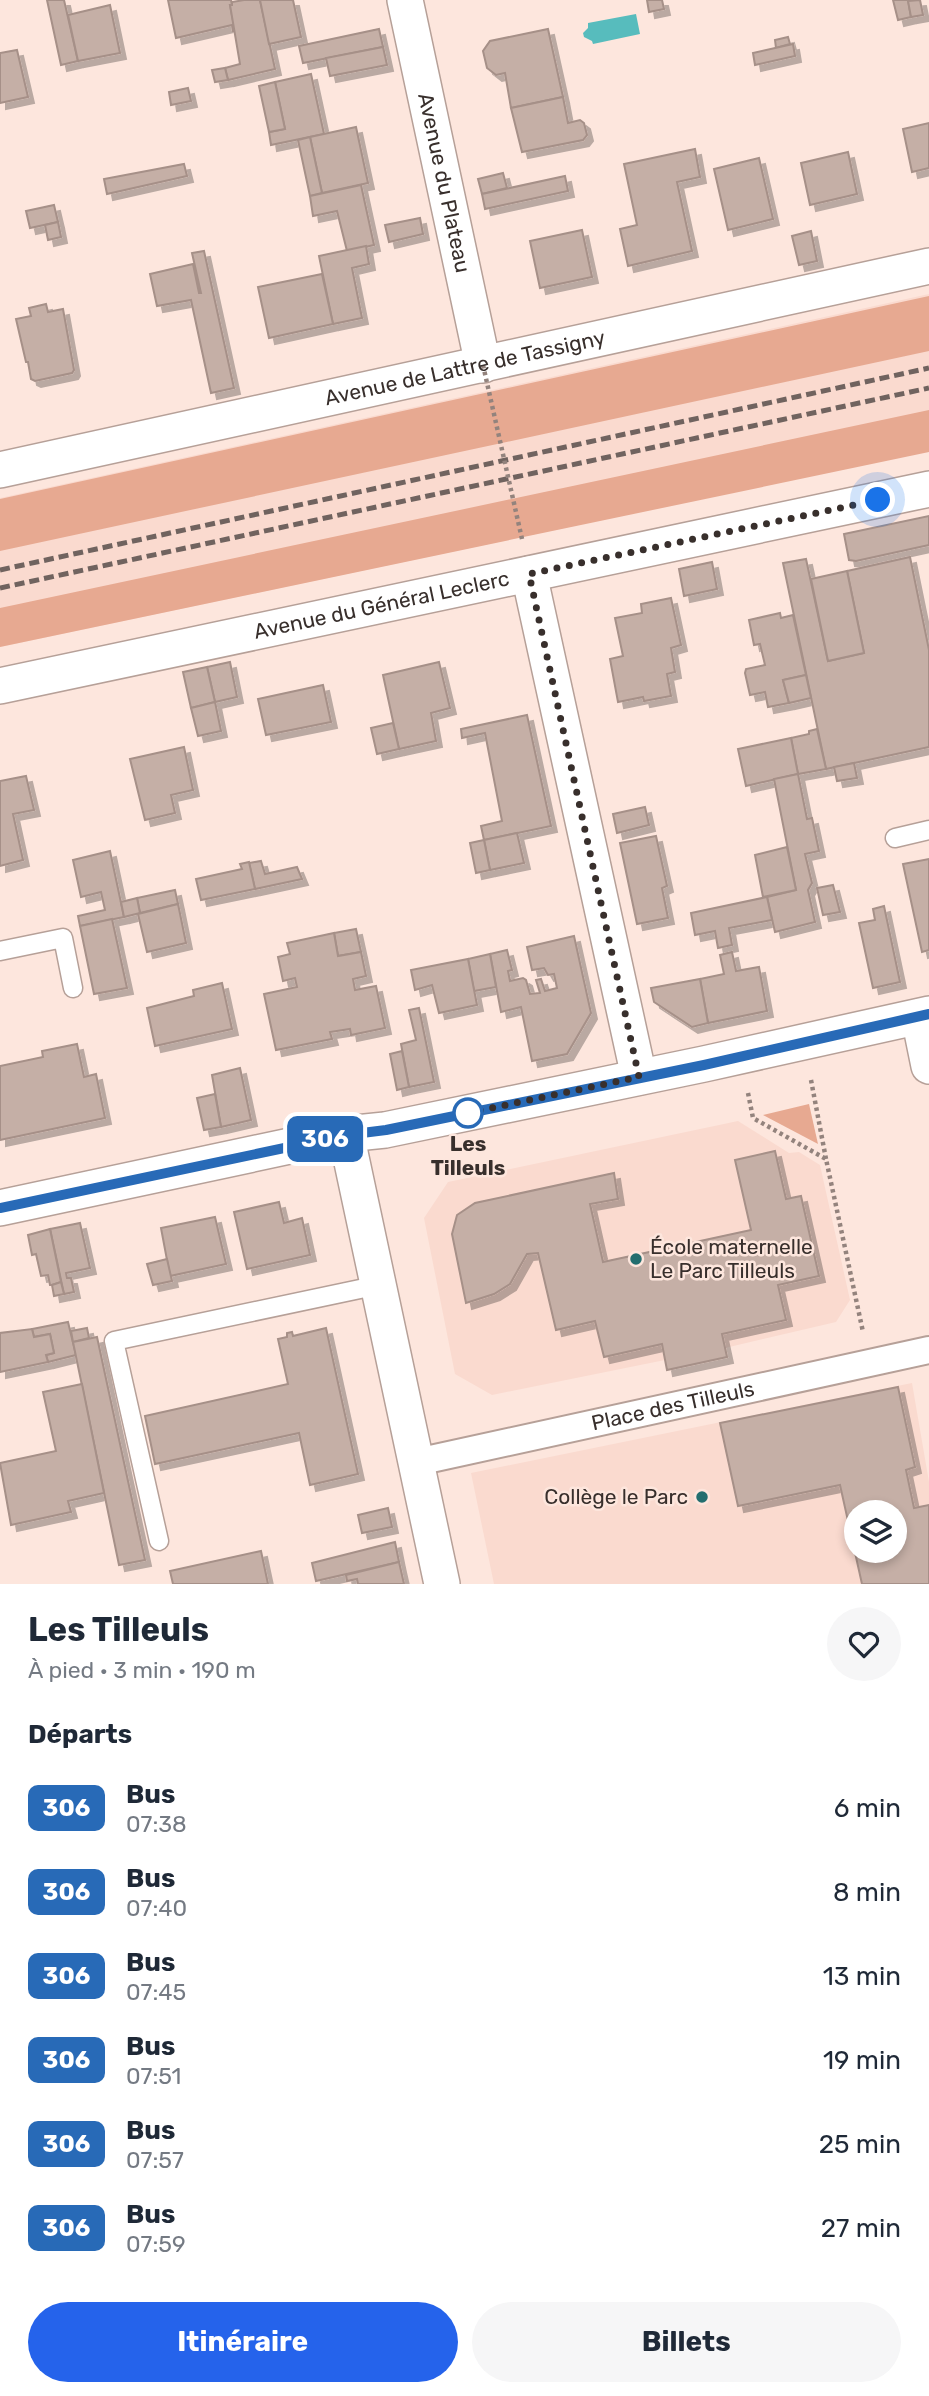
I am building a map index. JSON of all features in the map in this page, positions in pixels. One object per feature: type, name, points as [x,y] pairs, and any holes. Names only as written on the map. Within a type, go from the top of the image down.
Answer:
[{"type":"street","name":"Avenue du Plateau","points":[[405,0],[483,365]]},
{"type":"street","name":"Avenue de Lattre de Tassigny","points":[[0,470],[929,266]]},
{"type":"street","name":"Avenue du Général Leclerc","points":[[0,686],[929,489]]},
{"type":"street","points":[[529,574],[639,1077]]},
{"type":"street","points":[[0,1208],[346,1135],[386,1130],[924,1015],[929,1066]]},
{"type":"street","points":[[346,1135],[442,1584]]},
{"type":"street","name":"Place des Tilleuls","points":[[416,1462],[929,1350]]},
{"type":"lane","points":[[895,838],[929,830]]},
{"type":"lane","points":[[0,951],[63,938],[73,988]]},
{"type":"lane","points":[[159,1541],[114,1341],[379,1285]]},
{"type":"path","points":[[483,365],[522,539]]},
{"type":"path","points":[[811,1080],[869,1363]]},
{"type":"path","points":[[748,1093],[753,1118],[826,1159]]},
{"type":"shaded area","points":[[929,294],[929,451],[0,647],[0,498]]},
{"type":"shaded area","points":[[929,296],[929,351],[0,551],[0,499]]},
{"type":"shaded area","points":[[929,410],[929,452],[0,647],[0,608]]},
{"type":"shaded area","points":[[809,1104],[818,1144],[763,1115]]},
{"type":"shaded area","name":"École maternelle Le Parc Tilleuls","points":[[738,1121],[789,1153],[799,1152],[820,1165],[850,1300],[836,1322],[725,1348],[695,1363],[667,1370],[665,1360],[492,1395],[455,1374],[424,1218],[448,1182]]},
{"type":"shaded area","name":"Collège le Parc","points":[[912,1383],[929,1482],[929,1584],[494,1584],[471,1473]]},
{"type":"water","points":[[636,14],[640,34],[593,44],[584,37],[588,23]]},
{"type":"building","points":[[47,0],[64,0],[78,61],[61,65]]},
{"type":"building","points":[[168,0],[231,0],[235,31],[232,25],[176,38]]},
{"type":"building","points":[[260,0],[275,69],[228,80],[225,68],[240,64],[230,5],[232,2]]},
{"type":"building","points":[[260,0],[293,0],[301,37],[269,44]]},
{"type":"building","points":[[647,0],[662,0],[664,9],[649,12]]},
{"type":"building","points":[[893,0],[908,0],[911,17],[898,20]]},
{"type":"building","points":[[920,0],[923,15],[911,17],[908,1]]},
{"type":"building","points":[[110,5],[120,53],[78,61],[68,15]]},
{"type":"building","points":[[379,29],[383,47],[303,63],[299,46]]},
{"type":"building","points":[[548,29],[563,97],[511,108],[505,73],[496,75],[487,68],[483,51],[490,41]]},
{"type":"building","points":[[788,37],[790,44],[776,48],[775,40]]},
{"type":"building","points":[[793,44],[795,56],[755,65],[753,53]]},
{"type":"building","points":[[383,47],[387,65],[330,76],[326,58]]},
{"type":"building","points":[[17,50],[28,97],[0,103],[0,53]]},
{"type":"building","points":[[225,68],[228,80],[215,82],[212,70]]},
{"type":"building","points":[[311,74],[324,134],[271,145],[269,132],[285,129],[275,82]]},
{"type":"building","points":[[275,82],[285,129],[269,132],[259,86]]},
{"type":"building","points":[[188,88],[191,101],[171,105],[169,92]]},
{"type":"building","points":[[563,97],[568,123],[580,120],[584,123],[587,135],[583,140],[522,152],[511,108]]},
{"type":"building","points":[[929,123],[929,168],[912,172],[903,129]]},
{"type":"building","points":[[356,127],[368,183],[322,193],[310,137]]},
{"type":"building","points":[[310,137],[322,193],[310,196],[298,140]]},
{"type":"building","points":[[695,149],[700,177],[677,182],[692,251],[628,266],[620,229],[637,225],[624,164]]},
{"type":"building","points":[[848,152],[857,194],[810,205],[801,163]]},
{"type":"building","points":[[759,158],[773,219],[728,230],[714,169]]},
{"type":"building","points":[[184,164],[187,176],[107,194],[104,179]]},
{"type":"building","points":[[503,173],[507,188],[482,194],[478,179]]},
{"type":"building","points":[[565,176],[568,191],[485,209],[482,194]]},
{"type":"building","points":[[361,185],[374,245],[347,251],[337,211],[313,216],[310,196]]},
{"type":"building","points":[[54,205],[58,222],[30,228],[26,211]]},
{"type":"building","points":[[420,218],[423,234],[389,242],[385,225]]},
{"type":"building","points":[[58,222],[61,237],[48,240],[45,225]]},
{"type":"building","points":[[582,230],[592,277],[540,288],[530,241]]},
{"type":"building","points":[[811,231],[817,261],[799,265],[792,236]]},
{"type":"building","points":[[366,246],[369,264],[352,268],[362,318],[333,324],[319,256]]},
{"type":"building","points":[[204,251],[234,388],[211,393],[191,300],[157,306],[150,274],[193,264],[201,293],[192,253]]},
{"type":"building","points":[[322,274],[333,324],[269,338],[258,287]]},
{"type":"building","points":[[46,304],[48,312],[63,309],[74,370],[72,373],[35,381],[31,379],[16,319],[31,316],[29,308]]},
{"type":"building","points":[[929,516],[929,545],[856,561],[849,560],[844,534]]},
{"type":"building","points":[[910,557],[929,650],[929,747],[826,769],[783,563],[806,559],[828,661],[864,653],[847,571]]},
{"type":"building","points":[[712,562],[717,589],[684,596],[679,569]]},
{"type":"building","points":[[847,571],[864,653],[828,661],[811,579]]},
{"type":"building","points":[[671,598],[681,645],[671,648],[675,672],[667,674],[671,696],[644,701],[643,697],[618,702],[610,659],[623,656],[615,618],[642,613],[641,604]]},
{"type":"building","points":[[780,613],[781,618],[793,615],[806,675],[783,680],[789,703],[768,707],[765,692],[750,695],[745,673],[746,669],[765,665],[760,644],[754,645],[749,620]]},
{"type":"building","points":[[230,662],[237,697],[215,702],[207,667]]},
{"type":"building","points":[[439,662],[450,708],[431,713],[436,741],[399,749],[383,675]]},
{"type":"building","points":[[207,667],[215,702],[191,708],[183,672]]},
{"type":"building","points":[[806,675],[811,698],[789,703],[783,680]]},
{"type":"building","points":[[323,685],[331,722],[266,735],[258,699]]},
{"type":"building","points":[[215,702],[221,731],[198,736],[191,708]]},
{"type":"building","points":[[527,715],[551,826],[484,840],[481,826],[502,821],[485,733],[462,738],[461,729]]},
{"type":"building","points":[[393,723],[399,749],[377,754],[371,728]]},
{"type":"building","points":[[817,729],[826,769],[798,774],[791,738],[809,734],[809,731]]},
{"type":"building","points":[[791,738],[798,774],[746,786],[738,749]]},
{"type":"building","points":[[184,747],[193,790],[171,795],[175,813],[145,820],[130,759]]},
{"type":"building","points":[[854,763],[857,778],[837,781],[834,767]]},
{"type":"building","points":[[798,774],[807,819],[812,818],[819,851],[805,854],[812,883],[808,890],[815,922],[775,932],[767,897],[796,890],[774,779]]},
{"type":"building","points":[[26,776],[34,810],[13,814],[23,860],[0,866],[0,781]]},
{"type":"building","points":[[645,807],[649,825],[617,833],[613,814]]},
{"type":"building","points":[[517,833],[524,863],[490,870],[484,840]]},
{"type":"building","points":[[656,836],[667,886],[662,888],[668,918],[637,924],[620,843]]},
{"type":"building","points":[[484,840],[490,870],[476,873],[470,843]]},
{"type":"building","points":[[787,847],[796,890],[763,897],[755,855]]},
{"type":"building","points":[[110,851],[124,917],[80,926],[78,916],[105,910],[101,892],[81,897],[73,860]]},
{"type":"building","points":[[929,859],[929,950],[922,952],[903,864]]},
{"type":"building","points":[[261,861],[265,874],[297,867],[302,879],[255,889],[249,863]]},
{"type":"building","points":[[249,862],[255,889],[201,900],[196,879],[242,869],[240,864]]},
{"type":"building","points":[[833,885],[840,912],[823,915],[817,888]]},
{"type":"building","points":[[175,890],[178,904],[140,913],[137,898]]},
{"type":"building","points":[[767,897],[772,920],[729,928],[732,945],[718,948],[715,931],[695,935],[691,913]]},
{"type":"building","points":[[137,898],[140,913],[124,917],[121,902]]},
{"type":"building","points":[[178,904],[186,943],[147,952],[138,914]]},
{"type":"building","points":[[884,906],[900,982],[873,988],[859,923],[875,920],[873,909]]},
{"type":"building","points":[[112,919],[127,988],[94,994],[80,926]]},
{"type":"building","points":[[356,929],[361,952],[338,956],[334,933]]},
{"type":"building","points":[[334,933],[338,956],[361,952],[366,976],[353,979],[355,990],[376,986],[385,1028],[351,1035],[350,1029],[330,1032],[332,1039],[276,1050],[264,994],[297,987],[295,978],[283,981],[278,957],[290,954],[287,943]]},
{"type":"building","points":[[574,936],[591,1013],[567,1054],[532,1061],[521,1007],[501,1012],[490,954],[507,950],[512,970],[508,971],[510,981],[523,978],[530,994],[540,993],[536,980],[541,979],[545,991],[557,988],[554,974],[548,975],[544,968],[532,970],[527,947]]},
{"type":"building","points":[[732,952],[736,971],[759,967],[767,1011],[708,1023],[700,979],[724,974],[720,955]]},
{"type":"building","points":[[490,954],[496,987],[474,991],[468,959]]},
{"type":"building","points":[[468,959],[477,1005],[439,1013],[432,985],[415,990],[411,970]]},
{"type":"building","points":[[700,979],[708,1023],[692,1027],[654,1002],[651,988]]},
{"type":"building","points":[[222,983],[232,1029],[155,1046],[147,1008],[194,996],[193,990]]},
{"type":"building","points":[[419,1008],[434,1082],[409,1087],[401,1044],[416,1040],[409,1010]]},
{"type":"building","points":[[77,1044],[84,1077],[96,1074],[105,1118],[0,1140],[0,1066],[43,1057],[42,1051]]},
{"type":"building","points":[[402,1051],[409,1087],[397,1090],[390,1054]]},
{"type":"building","points":[[240,1068],[251,1120],[221,1127],[212,1075]]},
{"type":"building","points":[[215,1094],[221,1127],[204,1130],[197,1098]]},
{"type":"building","points":[[775,1151],[786,1199],[801,1196],[819,1276],[778,1285],[786,1320],[722,1334],[727,1357],[667,1370],[662,1344],[604,1357],[595,1321],[556,1330],[538,1253],[527,1254],[510,1284],[494,1294],[466,1303],[452,1234],[457,1215],[475,1203],[614,1173],[618,1199],[590,1204],[603,1262],[751,1230],[735,1160]]},
{"type":"building","points":[[279,1202],[284,1223],[302,1218],[310,1255],[247,1269],[234,1212]]},
{"type":"building","points":[[215,1217],[226,1264],[170,1276],[161,1228]]},
{"type":"building","points":[[80,1223],[90,1268],[66,1273],[67,1278],[71,1278],[74,1292],[64,1294],[50,1229]]},
{"type":"building","points":[[50,1229],[61,1282],[52,1285],[48,1275],[41,1276],[36,1254],[32,1255],[28,1235]]},
{"type":"building","points":[[167,1259],[172,1281],[153,1285],[147,1264]]},
{"type":"building","points":[[61,1282],[64,1294],[54,1296],[52,1285]]},
{"type":"building","points":[[68,1322],[76,1355],[48,1362],[46,1355],[54,1353],[50,1334],[34,1337],[32,1329]]},
{"type":"building","points":[[87,1328],[89,1338],[73,1342],[71,1331]]},
{"type":"building","points":[[326,1328],[358,1474],[310,1485],[299,1433],[155,1464],[145,1416],[288,1384],[278,1339],[287,1337],[287,1333],[292,1332],[293,1336]]},
{"type":"building","points":[[32,1329],[34,1337],[50,1334],[54,1353],[46,1355],[48,1362],[0,1372],[0,1333]]},
{"type":"building","points":[[97,1337],[145,1560],[119,1565],[73,1342]]},
{"type":"building","points":[[82,1384],[104,1493],[68,1501],[71,1512],[11,1525],[0,1463],[56,1451],[43,1392]]},
{"type":"building","points":[[898,1387],[915,1467],[906,1470],[914,1508],[929,1505],[929,1584],[862,1584],[857,1563],[907,1563],[907,1500],[844,1500],[844,1503],[840,1485],[738,1506],[720,1423]]},
{"type":"building","points":[[388,1508],[392,1527],[362,1533],[358,1515]]},
{"type":"building","points":[[395,1542],[399,1562],[316,1581],[312,1563]]},
{"type":"building","points":[[261,1551],[268,1584],[173,1584],[170,1571]]},
{"type":"building","points":[[399,1562],[404,1584],[358,1584],[357,1579],[347,1581],[346,1575]]},
{"type":"railway","points":[[0,570],[929,368]]},
{"type":"railway","points":[[0,588],[929,388]]},
{"type":"bus line","name":"306","points":[[0,1208],[346,1135],[386,1130],[704,1065],[929,1014]]},
{"type":"place","name":"Les Tilleuls","points":[[468,1113]]},
{"type":"place","name":"École maternelle Le Parc Tilleuls","points":[[636,1259]]},
{"type":"place","name":"Collège le Parc","points":[[702,1497]]},
{"type":"route","points":[[468,1113],[639,1077],[529,574],[878,500]]}]
